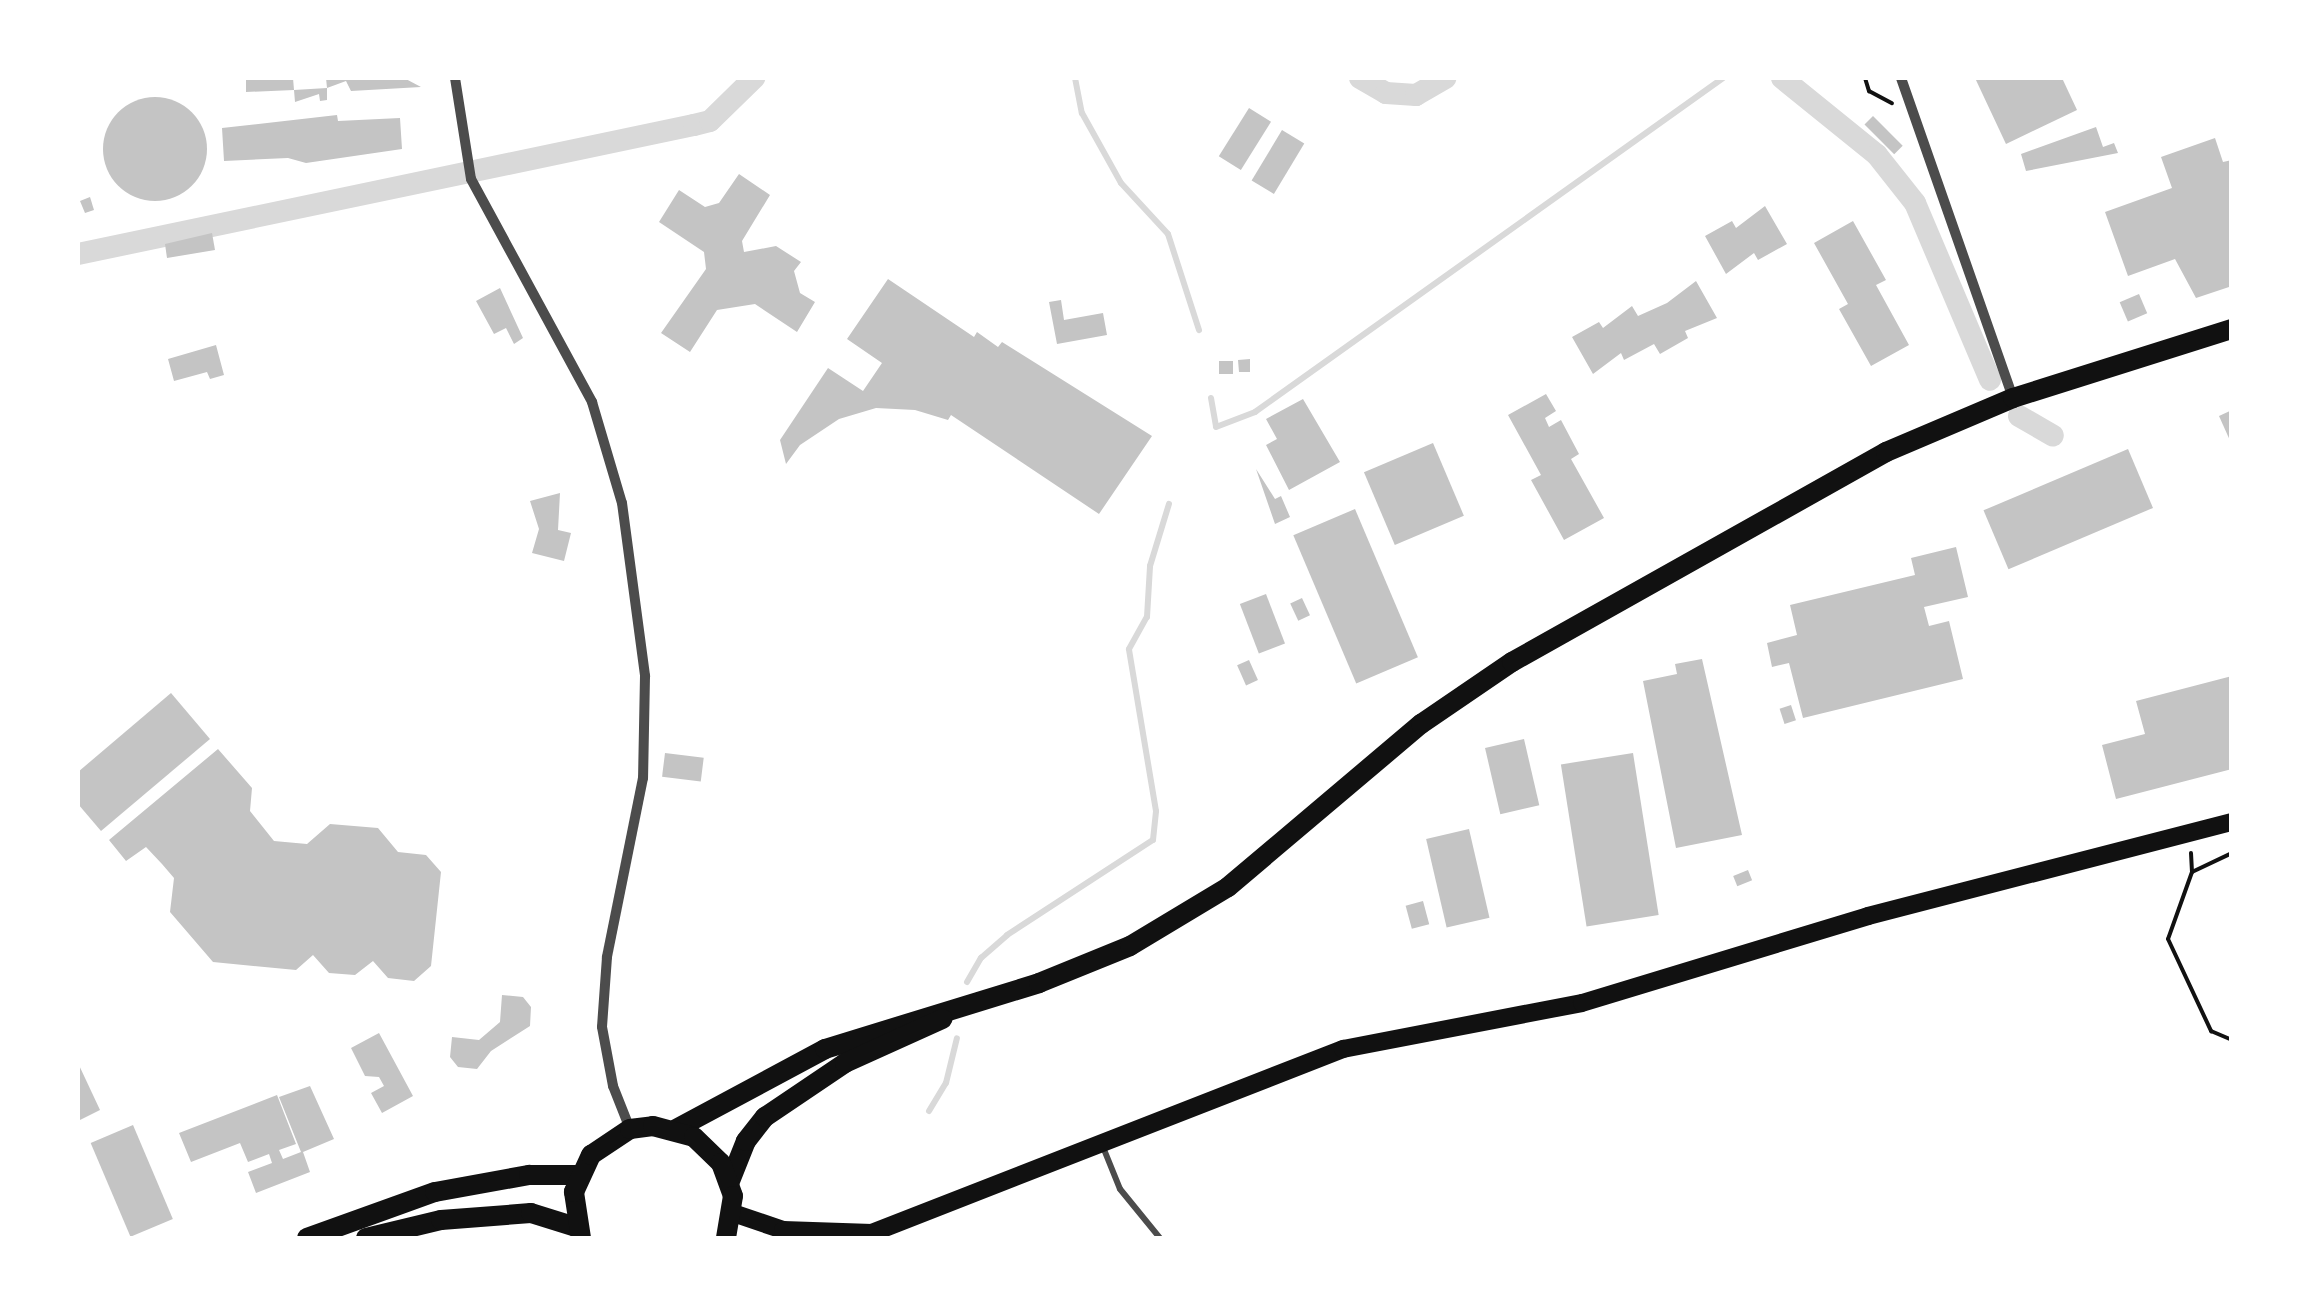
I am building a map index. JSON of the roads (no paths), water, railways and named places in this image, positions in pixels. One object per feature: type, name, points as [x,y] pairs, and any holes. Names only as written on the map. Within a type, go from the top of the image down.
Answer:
[{"type":"main road","points":[[730,1181],[746,1142],[765,1117],[845,1063],[961,1010],[1130,946],[1228,887],[1421,724],[1512,662],[1886,452],[2013,398],[2232,329]]},
{"type":"main road","points":[[733,1213],[783,1230],[866,1236],[1100,1141],[1343,1049],[1582,1003],[1868,916],[2232,822]]},
{"type":"main road","points":[[366,1238],[441,1220],[531,1213],[579,1233],[579,1175],[608,1139],[630,1129],[676,1129],[825,1049],[902,1020],[961,1010]]},
{"type":"main road","points":[[676,1129],[710,1148],[730,1181],[733,1213],[726,1238]]},
{"type":"main road","points":[[307,1238],[434,1192],[529,1175],[579,1175]]},
{"type":"street","points":[[454,78],[471,179],[592,402],[622,503],[646,676],[643,778],[607,958],[602,1027],[613,1086],[630,1129]]},
{"type":"street","points":[[1901,78],[1907,107],[2014,385],[2013,398]]},
{"type":"lane","points":[[1100,1141],[1120,1189],[1160,1238]]},
{"type":"waterway","points":[[78,254],[710,121],[754,78]]},
{"type":"waterway","points":[[1075,78],[1082,113],[1121,183],[1168,234],[1199,330]]},
{"type":"waterway","points":[[1360,78],[1386,93],[1416,95],[1445,78]]},
{"type":"waterway","points":[[1211,398],[1216,427],[1255,412],[1723,78]]},
{"type":"waterway","points":[[1782,78],[1877,155],[1915,203],[1990,380]]},
{"type":"waterway","points":[[2019,416],[2053,436]]},
{"type":"waterway","points":[[967,982],[981,958],[1007,935],[1153,840],[1156,811],[1129,649],[1147,617],[1150,566],[1169,504]]},
{"type":"waterway","points":[[929,1111],[946,1083],[957,1038]]}]
